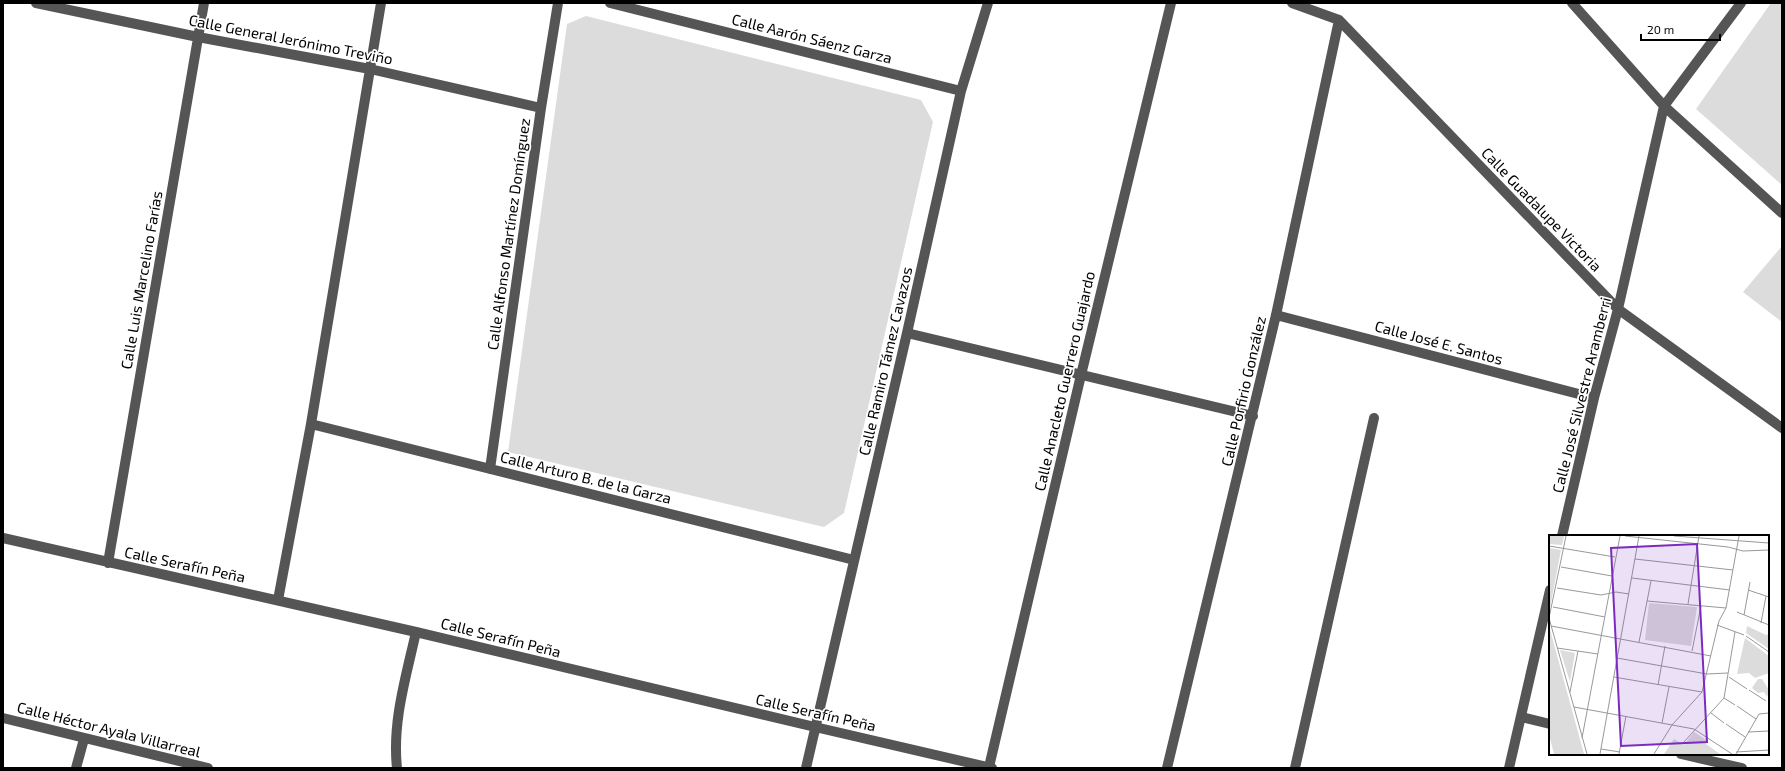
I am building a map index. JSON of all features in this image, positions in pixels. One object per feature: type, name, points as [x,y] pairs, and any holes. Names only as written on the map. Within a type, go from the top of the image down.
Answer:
[{"type":"street","name":"Calle General Jerónimo Treviño","points":[[36,3],[198,37],[370,69],[541,108]]},
{"type":"street","name":"Calle Luis Marcelino Farías","points":[[108,563],[204,3]]},
{"type":"street","points":[[278,600],[311,424],[381,3]]},
{"type":"street","name":"Calle Alfonso Martínez Domínguez","points":[[490,468],[541,108],[558,3]]},
{"type":"street","name":"Calle Aarón Sáenz Garza","points":[[610,3],[961,91]]},
{"type":"street","name":"Calle Ramiro Támez Cavazos","points":[[806,768],[907,333],[961,91],[988,3]]},
{"type":"street","name":"Calle Anacleto Guerrero Guajardo","points":[[990,768],[1081,375],[1171,3]]},
{"type":"street","name":"Calle Guadalupe Victoria","points":[[1292,3],[1339,20],[1618,308],[1782,428]]},
{"type":"street","points":[[1572,3],[1664,106],[1782,213]]},
{"type":"street","name":"Calle José Silvestre Aramberri","points":[[1562,535],[1594,398],[1618,308],[1664,106],[1741,3]]},
{"type":"street","name":"Calle Porfirio González","points":[[1167,768],[1253,416],[1339,20]]},
{"type":"street","name":"Calle José E. Santos","points":[[1276,315],[1594,398]]},
{"type":"street","points":[[907,333],[1253,416]]},
{"type":"street","points":[[1295,768],[1374,418]]},
{"type":"street","name":"Calle Arturo B. de la Garza","points":[[311,424],[854,560]]},
{"type":"street","name":"Calle Serafín Peña","points":[[3,538],[416,632],[815,728],[990,768]]},
{"type":"street","points":[[1509,768],[1549,594]]},
{"type":"street","points":[[397,768],[395,748],[397,716],[416,632]]},
{"type":"street","name":"Calle Héctor Ayala Villarreal","points":[[3,718],[84,739],[208,768]]},
{"type":"street","points":[[1521,718],[1549,724]]},
{"type":"street","points":[[76,768],[84,739]]},
{"type":"street","points":[[1685,755],[1742,768]]},
{"type":"shaded area","points":[[1771,3],[1782,3],[1782,185],[1696,109]]},
{"type":"shaded area","points":[[586,16],[921,100],[933,122],[844,513],[824,527],[508,452],[567,24]]},
{"type":"shaded area","points":[[1782,246],[1782,322],[1743,292]]}]
